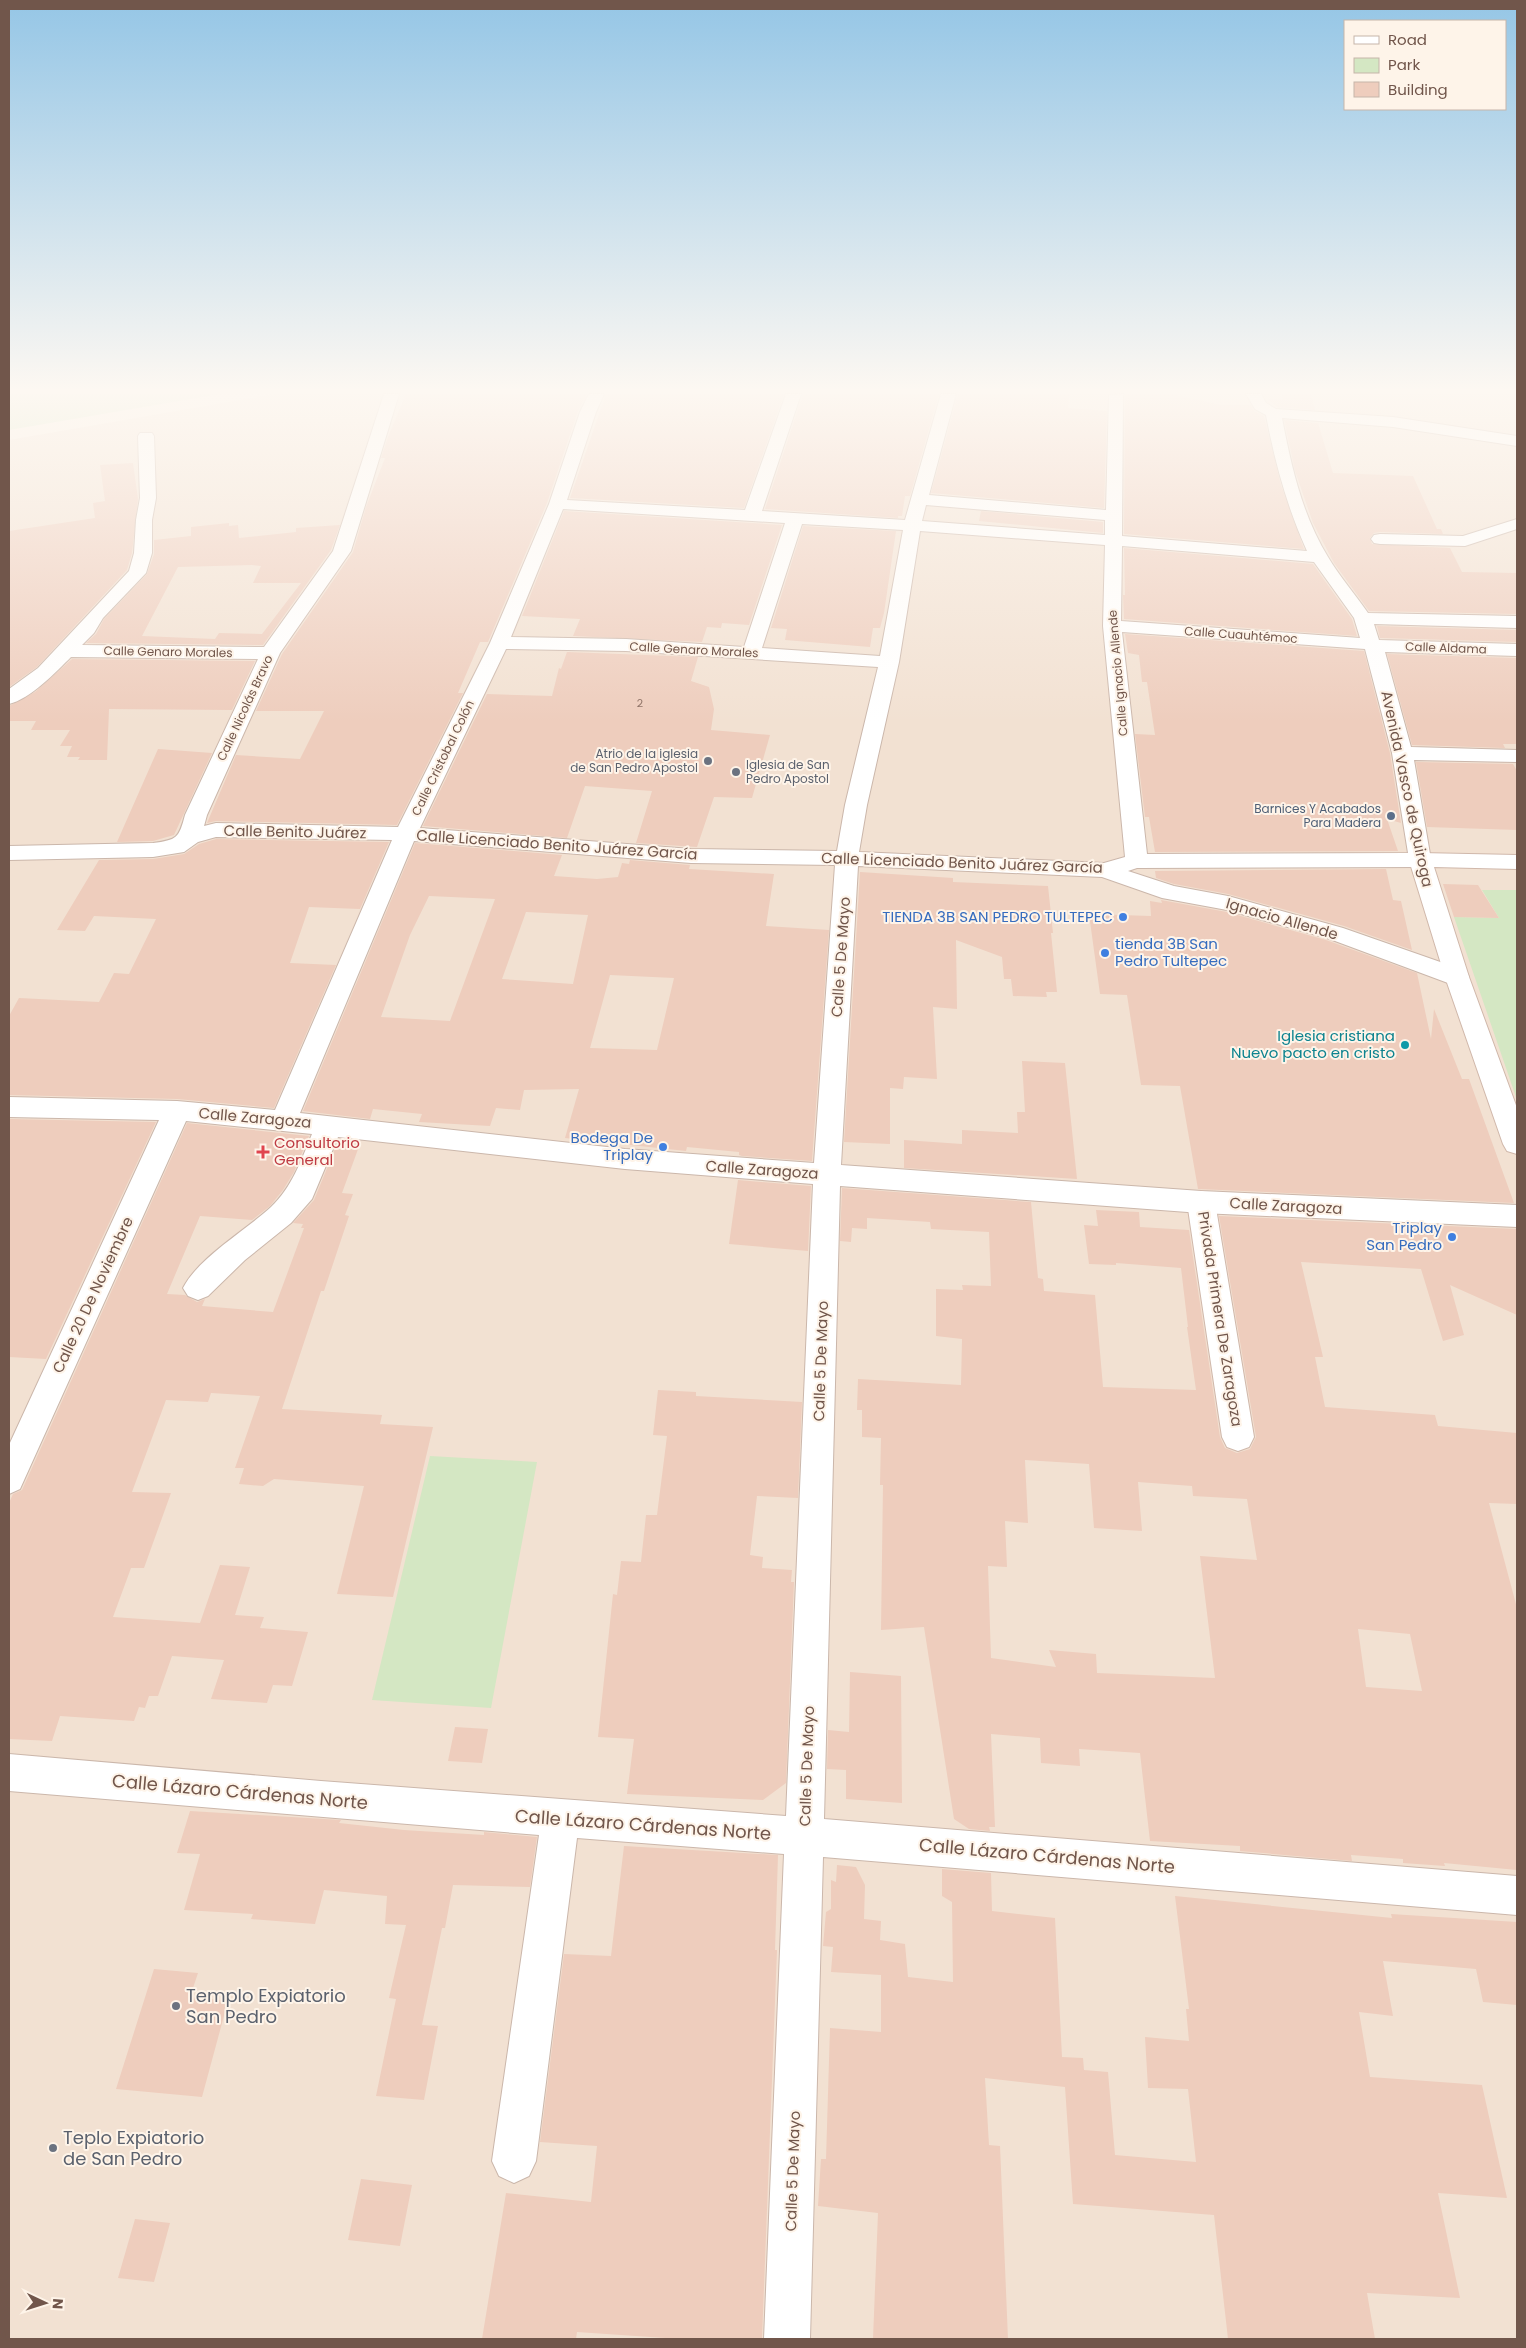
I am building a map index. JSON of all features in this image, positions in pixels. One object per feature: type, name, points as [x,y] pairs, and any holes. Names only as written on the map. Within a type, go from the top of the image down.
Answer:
[{"type":"street","points":[[9,698],[26,687],[66,651],[87,629],[96,615],[137,573],[144,553],[144,520],[147,504]]},
{"type":"street","name":"Calle Nicolás Bravo","points":[[190,837],[196,815],[270,653],[342,551],[357,504]]},
{"type":"street","points":[[556,504],[912,525],[1318,557],[1296,504]]},
{"type":"street","name":"Calle Cristobal Colón","points":[[284,1120],[406,834],[499,643],[556,504]]},
{"type":"street","points":[[752,515],[756,504]]},
{"type":"street","name":"Calle 5 De Mayo","points":[[787,2339],[827,1174],[847,858],[856,805],[889,662],[912,525],[918,504]]},
{"type":"street","points":[[979,504],[1114,516]]},
{"type":"street","name":"Calle Ignacio Allende","points":[[1114,504],[1112,626],[1137,861]]},
{"type":"street","points":[[751,653],[795,519]]},
{"type":"street","points":[[1380,539],[1465,541],[1517,524]]},
{"type":"street","name":"Avenida Vasco de Quiroga","points":[[1318,557],[1362,618],[1372,645],[1402,753],[1420,860],[1457,977],[1517,1144]]},
{"type":"street","points":[[1362,618],[1517,622]]},
{"type":"street","name":"Calle Cuauhtémoc","points":[[1112,626],[1372,645]]},
{"type":"street","name":"Calle Genaro Morales","points":[[499,643],[626,645],[889,662]]},
{"type":"street","name":"Calle Aldama","points":[[1372,645],[1517,650]]},
{"type":"street","name":"Calle Genaro Morales","points":[[66,651],[270,653]]},
{"type":"street","points":[[1402,753],[1517,756]]},
{"type":"street","name":"Calle Benito Juárez","points":[[9,853],[153,850],[176,846],[190,837],[216,830],[406,834]]},
{"type":"street","name":"Calle Licenciado Benito Juárez García","points":[[406,834],[691,856],[847,858],[1104,870],[1137,861],[1420,860],[1517,862]]},
{"type":"street","name":"Ignacio Allende","points":[[1104,870],[1170,893],[1228,903],[1335,933],[1457,977]]},
{"type":"street","name":"Calle Zaragoza","points":[[9,1107],[177,1111],[284,1120],[625,1159],[1202,1202],[1517,1216]]},
{"type":"street","name":"Calle 20 De Noviembre","points":[[9,1479],[177,1111]]},
{"type":"street","points":[[198,1288],[235,1252],[281,1214],[302,1191],[329,1125]]},
{"type":"street","name":"Privada Primera De Zaragoza","points":[[1202,1202],[1238,1437]]},
{"type":"street","name":"Calle Lázaro Cárdenas Norte","points":[[9,1773],[560,1819],[805,1836],[1517,1896]]},
{"type":"street","points":[[514,2162],[560,1819]]},
{"type":"shaded area","points":[[9,504],[1517,504],[1517,2339],[9,2339]]},
{"type":"green space","points":[[1482,890],[1517,890],[1517,1100],[1454,917],[1499,918]]},
{"type":"green space","points":[[430,1456],[537,1462],[491,1708],[372,1700]]},
{"type":"building","points":[[93,504],[137,504],[132,553],[127,570],[37,667],[9,687],[9,531],[95,518]]},
{"type":"building","points":[[367,504],[547,504],[488,642],[480,642],[458,693],[463,693],[397,825],[216,821],[207,823],[236,755],[300,759],[324,711],[256,711],[282,654],[353,552]]},
{"type":"building","points":[[667,504],[746,504],[744,508]]},
{"type":"building","points":[[767,504],[904,504],[902,516],[898,516],[898,518],[765,509]]},
{"type":"building","points":[[1053,504],[1104,504],[1104,508]]},
{"type":"building","points":[[1124,504],[1288,504],[1304,549],[1124,534]]},
{"type":"building","points":[[1306,504],[1425,504],[1437,529],[1441,529],[1443,534],[1380,532],[1374,533],[1370,538],[1372,544],[1450,548],[1462,572],[1517,573],[1517,614],[1369,611],[1334,563],[1313,523]]},
{"type":"building","points":[[564,511],[782,525],[749,625],[722,623],[721,628],[707,627],[702,642],[573,636],[580,619],[522,616]]},
{"type":"building","points":[[981,511],[1103,522],[1103,533],[979,521]]},
{"type":"building","points":[[229,523],[229,526],[238,525],[239,538],[296,532],[296,528],[340,525],[331,550],[263,645],[86,643],[96,634],[104,619],[147,574],[154,554],[154,540],[191,536],[191,527]],"holes":[[[261,566],[253,583],[301,583],[262,634],[219,633],[215,639],[142,636],[178,567]]]},
{"type":"building","points":[[803,526],[896,531],[884,613],[880,628],[873,628],[870,647],[785,640],[787,629],[771,628]]},
{"type":"building","points":[[1124,548],[1313,564],[1352,619],[1357,636],[1124,619]]},
{"type":"building","points":[[1377,626],[1517,630],[1517,642],[1380,638]]},
{"type":"building","points":[[1125,634],[1364,651],[1390,753],[1401,823],[1387,819],[1398,851],[1155,852],[1149,817],[1145,817],[1135,734],[1155,735],[1147,682],[1142,682],[1139,655],[1128,653]]},
{"type":"building","points":[[567,652],[698,657],[691,681],[709,687],[714,709],[711,730],[770,735],[752,798],[714,797],[697,847],[636,843],[652,791],[585,786],[567,838],[423,826],[487,694],[552,696],[559,668],[561,669]]},
{"type":"building","points":[[1387,654],[1517,658],[1517,744],[1503,744],[1505,748],[1412,745]]},
{"type":"building","points":[[72,659],[255,661],[232,710],[109,709],[107,760],[78,760],[80,757],[67,757],[72,746],[60,746],[70,730],[31,730],[36,721],[9,721],[9,706],[35,692]]},
{"type":"building","points":[[158,749],[212,753],[174,835],[153,841],[117,842]]},
{"type":"building","points":[[1416,762],[1513,764],[1517,771],[1517,830],[1427,827]]},
{"type":"building","points":[[216,839],[389,842],[360,909],[309,907],[290,963],[336,965],[274,1108],[177,1099],[9,1095],[9,1016],[19,998],[99,1002],[114,973],[129,974],[156,919],[94,916],[85,931],[57,930],[99,860],[153,859],[184,854],[199,844]]},
{"type":"building","points":[[415,843],[562,855],[554,876],[597,879],[618,877],[622,863],[629,864],[630,860],[690,865],[689,869],[774,874],[766,926],[829,930],[812,1161],[742,1156],[739,1155],[739,1152],[687,1147],[686,1151],[565,1138],[579,1089],[524,1090],[520,1110],[496,1108],[490,1126],[419,1122],[422,1114],[373,1109],[370,1119],[303,1111]],"holes":[[[429,896],[495,899],[450,1021],[381,1017],[410,935]],[[526,912],[588,915],[573,984],[502,979]],[[610,975],[674,978],[657,1050],[590,1048]]]},
{"type":"building","points":[[1386,869],[1393,900],[1401,901],[1412,950],[1344,926],[1228,894],[1174,884],[1156,878],[1155,871]]},
{"type":"building","points":[[860,872],[953,878],[953,882],[1048,886],[1057,992],[1046,992],[1047,997],[1013,996],[1011,979],[1004,979],[1002,957],[956,940],[957,1009],[933,1007],[937,1079],[904,1077],[903,1089],[890,1088],[890,1144],[844,1142]]},
{"type":"building","points":[[1443,884],[1478,885],[1499,918],[1454,917]]},
{"type":"building","points":[[1161,900],[1227,912],[1326,940],[1417,973],[1431,1039],[1434,1009],[1462,1079],[1469,1079],[1514,1203],[1198,1189],[1180,1086],[1141,1085],[1127,995],[1100,994],[1089,914],[1151,916],[1150,901],[1162,903]]},
{"type":"building","points":[[1022,1061],[1065,1063],[1077,1179],[904,1168],[904,1140],[962,1144],[962,1130],[1018,1133],[1017,1112],[1025,1112]]},
{"type":"building","points":[[9,1119],[156,1122],[46,1359],[9,1357]]},
{"type":"building","points":[[187,1123],[309,1136],[294,1172],[283,1190],[270,1206],[252,1220],[200,1216],[167,1294],[185,1295],[197,1302],[205,1299],[202,1306],[273,1312],[304,1228],[301,1228],[303,1224],[293,1223],[314,1200],[339,1139],[361,1141],[342,1193],[353,1194],[345,1215],[349,1216],[324,1291],[321,1291],[282,1409],[382,1415],[380,1424],[433,1427],[393,1597],[337,1594],[364,1486],[274,1479],[263,1486],[239,1484],[244,1468],[235,1468],[260,1396],[211,1393],[208,1402],[166,1400],[132,1492],[171,1493],[144,1568],[131,1568],[113,1617],[200,1623],[220,1565],[250,1567],[235,1615],[264,1617],[260,1628],[308,1632],[292,1686],[273,1685],[267,1703],[211,1699],[224,1660],[172,1656],[158,1696],[149,1696],[145,1708],[139,1707],[134,1721],[60,1716],[52,1741],[9,1739],[9,1503],[13,1494],[22,1490]]},
{"type":"building","points":[[738,1180],[811,1186],[808,1251],[729,1244]]},
{"type":"building","points":[[842,1188],[1031,1202],[1038,1278],[1043,1279],[1044,1291],[1095,1295],[1103,1387],[1196,1390],[1181,1268],[1116,1263],[1116,1265],[1089,1264],[1084,1225],[1098,1226],[1096,1210],[1139,1212],[1140,1227],[1189,1230],[1220,1437],[1225,1448],[1237,1453],[1250,1449],[1256,1437],[1219,1216],[1517,1229],[1517,1315],[1450,1285],[1464,1335],[1443,1341],[1421,1269],[1301,1262],[1323,1357],[1315,1357],[1325,1407],[1435,1415],[1438,1426],[1517,1433],[1517,1504],[1489,1503],[1517,1608],[1517,1870],[1444,1863],[1445,1866],[1403,1863],[1403,1859],[1351,1855],[1352,1861],[1240,1851],[1240,1846],[1150,1841],[1140,1753],[1079,1749],[1080,1766],[1041,1763],[1040,1738],[991,1734],[995,1827],[989,1827],[990,1831],[969,1829],[954,1819],[924,1627],[881,1630],[883,1485],[880,1485],[881,1438],[862,1437],[862,1410],[857,1410],[858,1379],[961,1385],[962,1339],[936,1336],[936,1289],[963,1290],[962,1285],[991,1286],[989,1232],[931,1229],[930,1222],[867,1218],[867,1229],[852,1228],[851,1242],[840,1241]],"holes":[[[1025,1460],[1089,1464],[1094,1528],[1142,1531],[1138,1482],[1192,1486],[1193,1496],[1247,1499],[1257,1560],[1200,1556],[1215,1678],[1097,1673],[1096,1654],[1049,1650],[1056,1667],[991,1658],[988,1566],[1007,1567],[1005,1521],[1028,1523]],[[1358,1629],[1410,1634],[1422,1691],[1366,1687]]]},
{"type":"building","points":[[658,1390],[696,1392],[696,1396],[802,1402],[798,1498],[757,1496],[750,1555],[763,1557],[762,1568],[792,1570],[791,1582],[794,1582],[786,1783],[763,1800],[627,1794],[634,1739],[598,1737],[613,1594],[617,1595],[621,1561],[641,1562],[646,1515],[657,1515],[667,1436],[653,1435]]},
{"type":"building","points":[[850,1672],[901,1676],[902,1803],[846,1799],[846,1770],[827,1769],[828,1730],[849,1732]]},
{"type":"building","points":[[455,1727],[488,1729],[482,1763],[448,1761]]},
{"type":"building","points":[[190,1811],[341,1820],[339,1823],[404,1830],[484,1835],[484,1832],[537,1837],[530,1887],[453,1885],[422,2025],[438,2026],[424,2100],[376,2096],[396,1999],[389,1998],[406,1925],[385,1924],[387,1896],[324,1890],[315,1924],[251,1919],[253,1914],[184,1910],[200,1854],[177,1853]]},
{"type":"building","points":[[624,1846],[778,1855],[775,1950],[777,1950],[762,2339],[680,2339],[577,2332],[576,2339],[482,2339],[506,2193],[591,2202],[597,2146],[540,2142],[564,1954],[611,1956]]},
{"type":"building","points":[[837,1865],[856,1867],[865,1885],[864,1919],[881,1921],[880,1940],[905,1944],[908,1977],[953,1982],[952,1902],[942,1896],[942,1869],[991,1873],[992,1911],[1055,1918],[1062,2057],[1083,2058],[1084,2070],[1108,2072],[1115,2155],[1196,2162],[1188,2089],[1148,2088],[1145,2037],[1189,2041],[1186,2009],[1189,2009],[1175,1896],[1392,1918],[1391,1914],[1517,1922],[1517,2005],[1483,2002],[1476,1969],[1383,1961],[1393,2016],[1359,2012],[1370,2077],[1482,2085],[1507,2198],[1438,2193],[1460,2298],[1367,2293],[1375,2339],[1228,2339],[1214,2215],[1073,2204],[1065,2087],[985,2078],[989,2145],[1000,2146],[1008,2339],[873,2339],[878,2213],[818,2206],[821,2159],[826,2159],[830,2028],[881,2032],[881,1975],[831,1972],[833,1947],[823,1946],[826,1912],[831,1909],[831,1880],[836,1882]]},
{"type":"building","points":[[154,1969],[198,1973],[190,1997],[228,2001],[202,2097],[116,2089]]},
{"type":"building","points":[[361,2179],[412,2185],[400,2246],[348,2240]]},
{"type":"building","points":[[135,2219],[170,2223],[154,2282],[118,2278]]},
{"type":"place","name":"Atrio de la iglesia de San Pedro Apostol","points":[[708,761]]},
{"type":"place","name":"Iglesia de San Pedro Apostol","points":[[736,772]]},
{"type":"place","name":"Barnices Y Acabados Para Madera","points":[[1391,816]]},
{"type":"place","name":"TIENDA 3B SAN PEDRO TULTEPEC","points":[[1123,917]]},
{"type":"place","name":"tienda 3B San Pedro Tultepec","points":[[1105,953]]},
{"type":"place","name":"Iglesia cristiana Nuevo pacto en cristo","points":[[1405,1045]]},
{"type":"place","name":"Bodega De Triplay","points":[[663,1147]]},
{"type":"place","name":"Consultorio General","points":[[263,1152]]},
{"type":"place","name":"Triplay San Pedro","points":[[1452,1237]]},
{"type":"place","name":"Templo Expiatorio San Pedro","points":[[176,2006]]},
{"type":"place","name":"Teplo Expiatorio de San Pedro","points":[[53,2148]]}]
